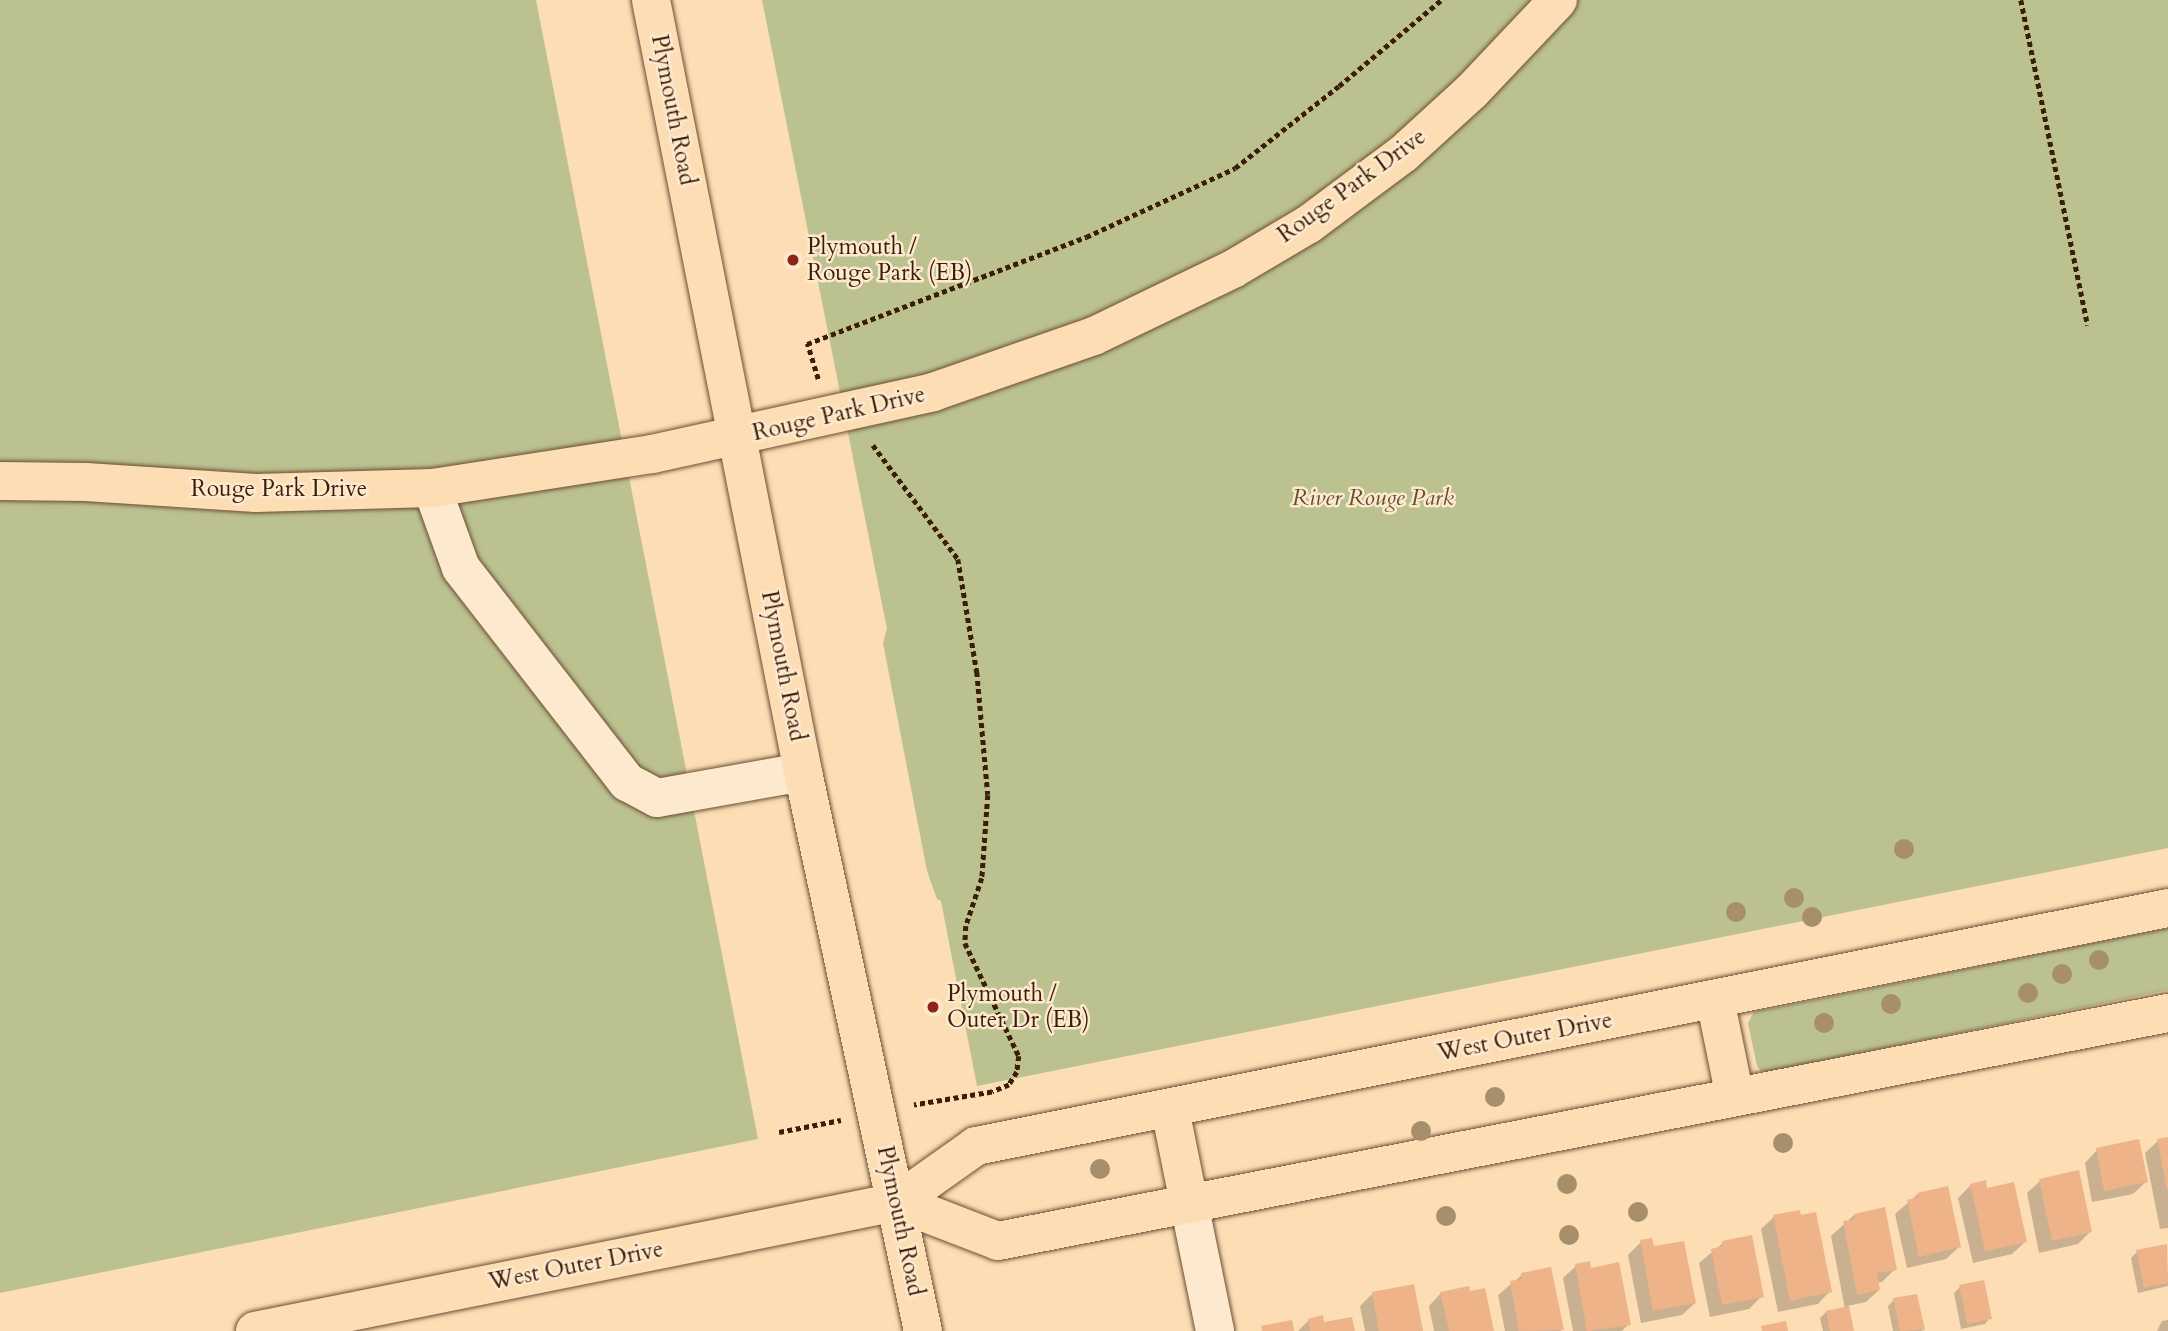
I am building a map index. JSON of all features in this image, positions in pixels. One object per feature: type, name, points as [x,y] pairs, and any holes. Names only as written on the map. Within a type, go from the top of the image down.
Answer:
[{"type":"main road","name":"Plymouth Road","points":[[651,0],[803,772],[923,1331]]},
{"type":"main road","name":"Rouge Park Drive","points":[[0,481],[86,482],[256,493],[432,488],[738,437],[933,392],[1094,336],[1233,269],[1309,224],[1403,154],[1472,91],[1558,0]]},
{"type":"main road","name":"West Outer Drive","points":[[255,1331],[897,1202],[976,1146],[2168,908]]},
{"type":"main road","points":[[1715,999],[1735,1097]]},
{"type":"main road","points":[[897,1202],[998,1241],[2168,1013]]},
{"type":"main road","points":[[1170,1109],[1189,1203]]},
{"type":"lane","points":[[432,488],[461,568],[627,782],[657,798],[803,772]]},
{"type":"lane","points":[[1189,1203],[1215,1331]]},
{"type":"path","points":[[815,374],[807,344],[1086,237],[1235,168],[1339,86],[1441,0]]},
{"type":"path","points":[[2021,0],[2088,325]]},
{"type":"path","points":[[873,445],[958,559],[977,672],[988,795],[982,878],[966,926],[965,943],[1019,1056],[1017,1072],[1009,1085],[992,1092],[954,1097]]},
{"type":"path","points":[[779,1132],[788,1130]]},
{"type":"green space","points":[[0,0],[536,0],[758,1139],[0,1293]]},
{"type":"green space","name":"River Rouge Park","points":[[762,0],[2168,0],[2168,848],[977,1086],[941,901],[937,899],[927,871],[883,643],[887,629]]},
{"type":"green space","points":[[2168,928],[2168,990],[1767,1072],[1761,1071],[1757,1066],[1748,1023],[1754,1012]]},
{"type":"building","points":[[2168,1137],[2168,1190],[2167,1190],[2157,1139]]},
{"type":"building","points":[[2139,1139],[2148,1182],[2104,1191],[2096,1148]]},
{"type":"building","points":[[2079,1170],[2092,1232],[2052,1241],[2039,1179]]},
{"type":"building","points":[[1986,1180],[1987,1188],[2014,1182],[2027,1242],[1985,1251],[1970,1184]]},
{"type":"building","points":[[1948,1186],[1961,1247],[1919,1257],[1907,1200],[1919,1197],[1917,1193]]},
{"type":"building","points":[[1885,1207],[1897,1270],[1877,1273],[1880,1290],[1857,1295],[1843,1221],[1855,1219],[1854,1214]]},
{"type":"building","points":[[1800,1210],[1801,1215],[1816,1212],[1832,1292],[1790,1301],[1773,1215]]},
{"type":"building","points":[[1752,1235],[1764,1297],[1722,1305],[1711,1249],[1723,1246],[1722,1241]]},
{"type":"building","points":[[1652,1238],[1654,1246],[1684,1241],[1696,1303],[1653,1311],[1640,1240]]},
{"type":"building","points":[[2167,1244],[2168,1283],[2144,1288],[2136,1250]]},
{"type":"building","points":[[1590,1261],[1591,1268],[1619,1262],[1631,1325],[1587,1331],[1575,1264]]},
{"type":"building","points":[[1551,1267],[1564,1330],[1519,1331],[1510,1281],[1522,1279],[1521,1273]]},
{"type":"building","points":[[1984,1280],[1992,1319],[1967,1324],[1959,1285]]},
{"type":"building","points":[[1414,1284],[1423,1331],[1379,1331],[1372,1292]]},
{"type":"building","points":[[1469,1286],[1470,1291],[1485,1288],[1494,1331],[1449,1331],[1440,1292]]},
{"type":"building","points":[[1917,1294],[1925,1330],[1900,1331],[1893,1298]]},
{"type":"building","points":[[1849,1306],[1854,1331],[1830,1331],[1826,1311]]},
{"type":"building","points":[[1323,1315],[1324,1322],[1352,1317],[1355,1331],[1310,1331],[1308,1319]]},
{"type":"building","points":[[1292,1320],[1294,1331],[1262,1331],[1261,1326]]},
{"type":"building","points":[[1786,1321],[1788,1331],[1762,1331],[1761,1326]]},
{"type":"place","name":"Plymouth / Rouge Park (EB)","points":[[793,260]]},
{"type":"place","name":"Plymouth / Outer Dr (EB)","points":[[933,1007]]}]
